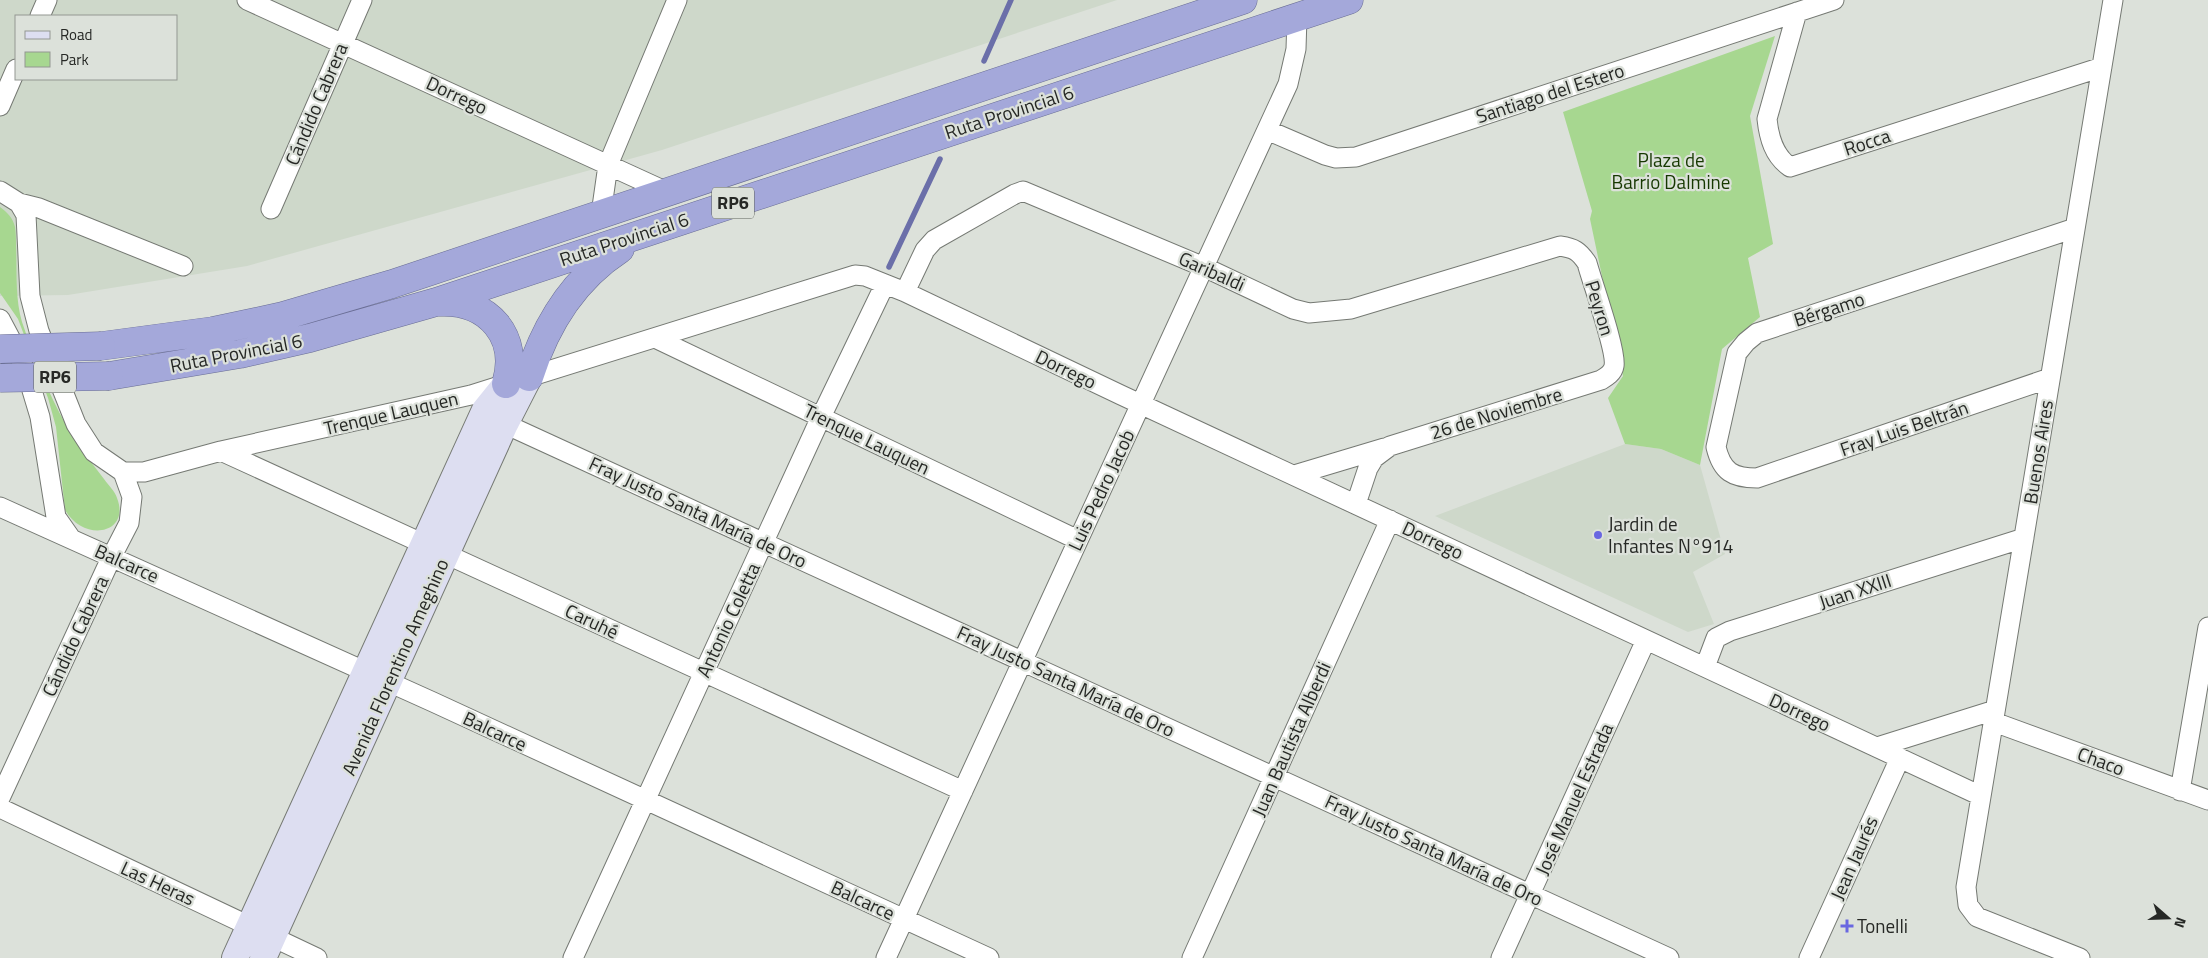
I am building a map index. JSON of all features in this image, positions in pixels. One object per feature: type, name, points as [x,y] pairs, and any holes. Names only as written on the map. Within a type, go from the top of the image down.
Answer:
[{"type":"highway","name":"Ruta Provincial 6","points":[[0,349],[101,346],[212,331],[283,316],[392,284],[1243,0]]},
{"type":"highway","name":"Ruta Provincial 6","points":[[0,378],[109,376],[240,354],[284,344],[436,302],[1349,0]]},
{"type":"highway","points":[[436,302],[454,301],[485,312],[505,337],[510,353],[510,369],[517,381],[537,351],[548,329],[580,282],[594,268],[646,232]]},
{"type":"main road","name":"Avenida Florentino Ameghino","points":[[235,958],[262,940],[377,676],[435,549],[487,410],[517,381]]},
{"type":"street","points":[[40,15],[47,0]]},
{"type":"street","name":"Dorrego","points":[[246,0],[343,42],[667,192]]},
{"type":"street","name":"Cándido Cabrera","points":[[271,209],[362,0]]},
{"type":"street","points":[[601,214],[608,165],[677,0]]},
{"type":"street","name":"Santiago del Estero","points":[[1267,130],[1324,155],[1336,158],[1356,157],[1834,0]]},
{"type":"street","name":"Buenos Aires","points":[[2080,958],[1977,917],[1968,905],[1966,887],[2113,0]]},
{"type":"street","name":"Rocca","points":[[1797,12],[1767,119],[1769,137],[1782,162],[1790,167],[2102,67]]},
{"type":"street","name":"Luis Pedro Jacob","points":[[886,958],[1288,84],[1296,49],[1297,17]]},
{"type":"street","points":[[0,106],[15,72]]},
{"type":"street","points":[[0,191],[19,203],[40,208],[183,266]]},
{"type":"street","name":"Garibaldi","points":[[905,292],[925,250],[934,240],[1023,191],[1204,267],[1293,309],[1309,313],[1327,313],[1351,309],[1560,246]]},
{"type":"street","points":[[19,203],[26,215],[30,296],[48,354],[76,424],[94,452],[123,472]]},
{"type":"street","name":"Bérgamo","points":[[1758,478],[1741,478],[1729,472],[1720,461],[1716,447],[1737,353],[1746,342],[1766,330],[2075,228]]},
{"type":"street","name":"Peyron","points":[[1560,246],[1574,248],[1581,254],[1586,263],[1613,349],[1614,367],[1610,374],[1601,380]]},
{"type":"street","name":"Trenque Lauquen","points":[[123,472],[144,472],[221,451],[487,410],[517,381],[855,275],[865,276],[885,284]]},
{"type":"street","name":"Dorrego","points":[[885,284],[1981,796]]},
{"type":"street","name":"Antonio Coletta","points":[[573,958],[821,417],[885,284]]},
{"type":"street","points":[[0,320],[18,353],[31,387],[40,417],[56,518],[70,537]]},
{"type":"street","name":"Trenque Lauquen","points":[[655,338],[1078,540]]},
{"type":"street","name":"Fray Luis Beltrán","points":[[1758,478],[2050,378]]},
{"type":"street","name":"26 de Noviembre","points":[[1294,475],[1601,380]]},
{"type":"street","name":"Fray Justo Santa María de Oro","points":[[487,410],[764,542],[1669,958]]},
{"type":"street","name":"26 de Noviembre","points":[[1356,504],[1368,468],[1374,458],[1390,446]]},
{"type":"street","name":"Caruhé","points":[[221,451],[963,791]]},
{"type":"street","name":"Cándido Cabrera","points":[[0,798],[129,523],[132,497],[123,472]]},
{"type":"street","name":"Balcarce","points":[[0,507],[377,676],[989,958]]},
{"type":"street","name":"Juan Bautista Alberdi","points":[[1192,958],[1390,520]]},
{"type":"street","name":"Juan XXIII","points":[[1705,667],[1716,638],[1730,631],[2024,538]]},
{"type":"street","points":[[2180,791],[2208,628]]},
{"type":"street","name":"José Manuel Estrada","points":[[1501,958],[1646,640]]},
{"type":"street","points":[[1876,747],[1994,716]]},
{"type":"street","name":"Chaco","points":[[1994,716],[2180,791],[2208,800]]},
{"type":"street","name":"Jean Jaurés","points":[[1809,958],[1900,758]]},
{"type":"street","name":"Las Heras","points":[[0,808],[262,940],[317,958]]},
{"type":"shaded area","points":[[0,0],[1117,0],[662,150],[247,266],[68,295],[0,296]]},
{"type":"shaded area","name":"Jardin de Infantes N°914","points":[[1625,444],[1661,449],[1700,465],[1725,554],[1693,572],[1714,624],[1688,632],[1435,516]]},
{"type":"green space","name":"Plaza de Barrio Dalmine","points":[[1775,36],[1750,116],[1773,244],[1748,258],[1760,317],[1722,349],[1700,465],[1661,449],[1625,444],[1608,398],[1623,376],[1590,219],[1592,211],[1563,112]]},
{"type":"green space","points":[[0,207],[9,215],[15,227],[18,304],[22,322],[39,369],[68,429],[117,498],[120,510],[117,520],[112,526],[103,530],[83,527],[73,520],[65,510],[56,427],[48,398],[18,319],[0,293]]},
{"type":"waterway","points":[[984,61],[1011,0]]},
{"type":"waterway","points":[[889,267],[940,159]]},
{"type":"place","name":"Jardin de Infantes N°914","points":[[1598,535]]},
{"type":"place","name":"Tonelli","points":[[1847,926]]}]
